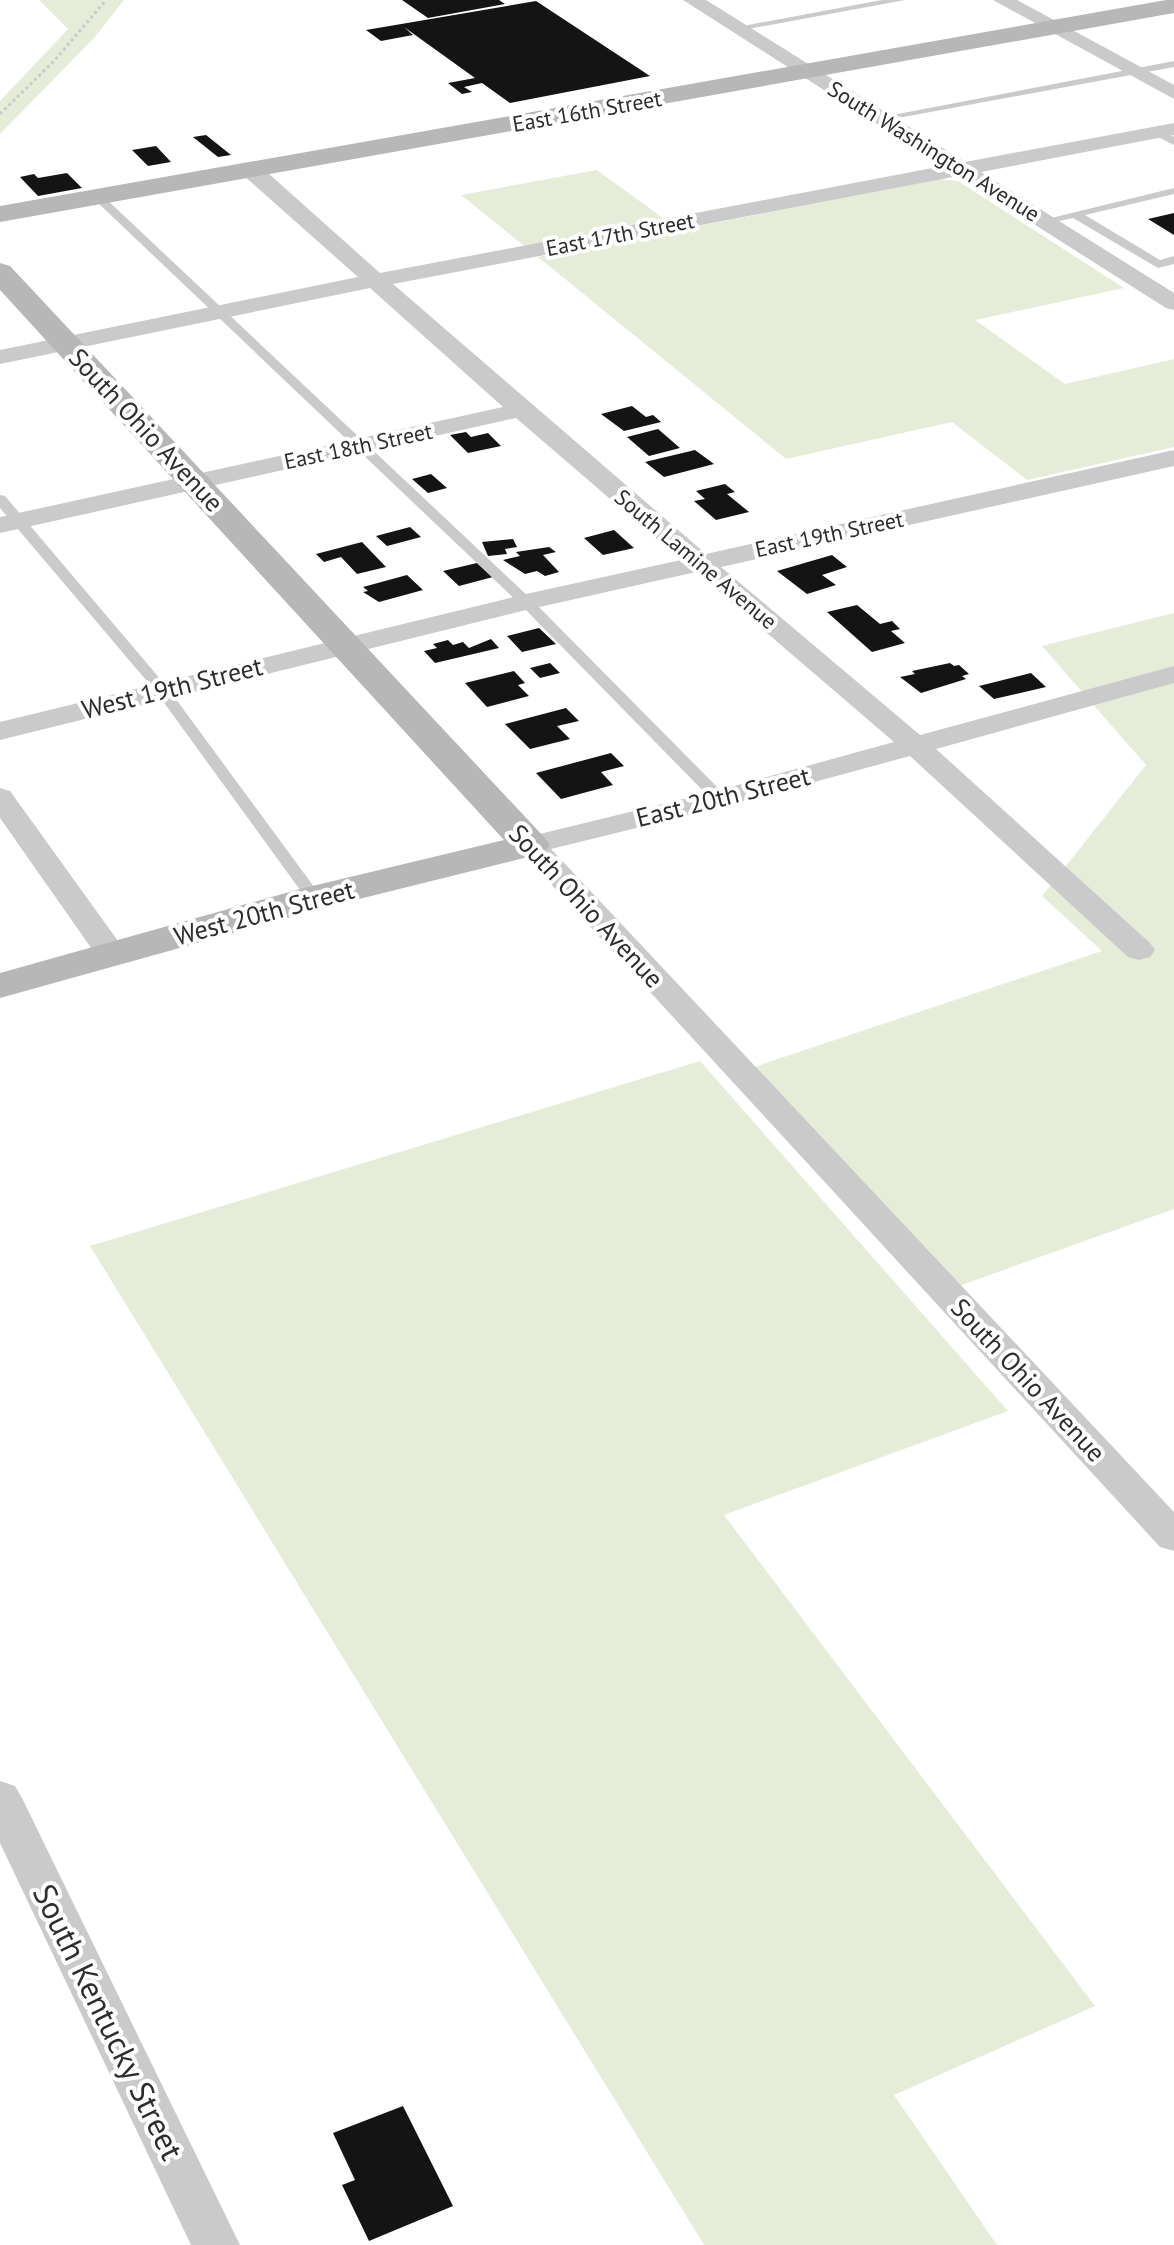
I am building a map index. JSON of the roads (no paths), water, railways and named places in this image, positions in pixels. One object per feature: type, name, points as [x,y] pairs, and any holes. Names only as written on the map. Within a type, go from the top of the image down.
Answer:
[{"type":"street","name":"South Washington Avenue","points":[[693,0],[1174,303]]},
{"type":"street","points":[[1003,0],[1174,93]]},
{"type":"street","name":"East 16th Street","points":[[0,214],[1174,6]]},
{"type":"street","name":"East 17th Street","points":[[0,357],[377,280],[963,169],[1168,134]]},
{"type":"street","name":"South Lamine Avenue","points":[[251,170],[521,410],[916,746],[1139,950]]},
{"type":"street","name":"South Ohio Avenue","points":[[0,272],[1174,1537]]},
{"type":"street","name":"East 18th Street","points":[[9,523],[521,410]]},
{"type":"street","name":"East 19th Street","points":[[344,645],[1174,458]]},
{"type":"street","name":"West 19th Street","points":[[0,731],[344,645]]},
{"type":"street","name":"East 20th Street","points":[[530,845],[720,799],[1174,674]]},
{"type":"street","points":[[0,797],[112,955]]},
{"type":"street","name":"West 20th Street","points":[[0,986],[314,898],[530,845]]},
{"type":"street","name":"South Kentucky Street","points":[[0,1798],[216,2245]]},
{"type":"lane","points":[[737,28],[900,0]]},
{"type":"lane","points":[[882,118],[1174,64]]},
{"type":"lane","points":[[1045,221],[1174,191]]},
{"type":"lane","points":[[99,198],[526,602],[720,799]]},
{"type":"lane","points":[[1075,214],[1158,264],[1174,260]]},
{"type":"lane","points":[[1101,257],[1134,249]]},
{"type":"lane","points":[[0,499],[9,523],[162,690],[314,898]]}]
